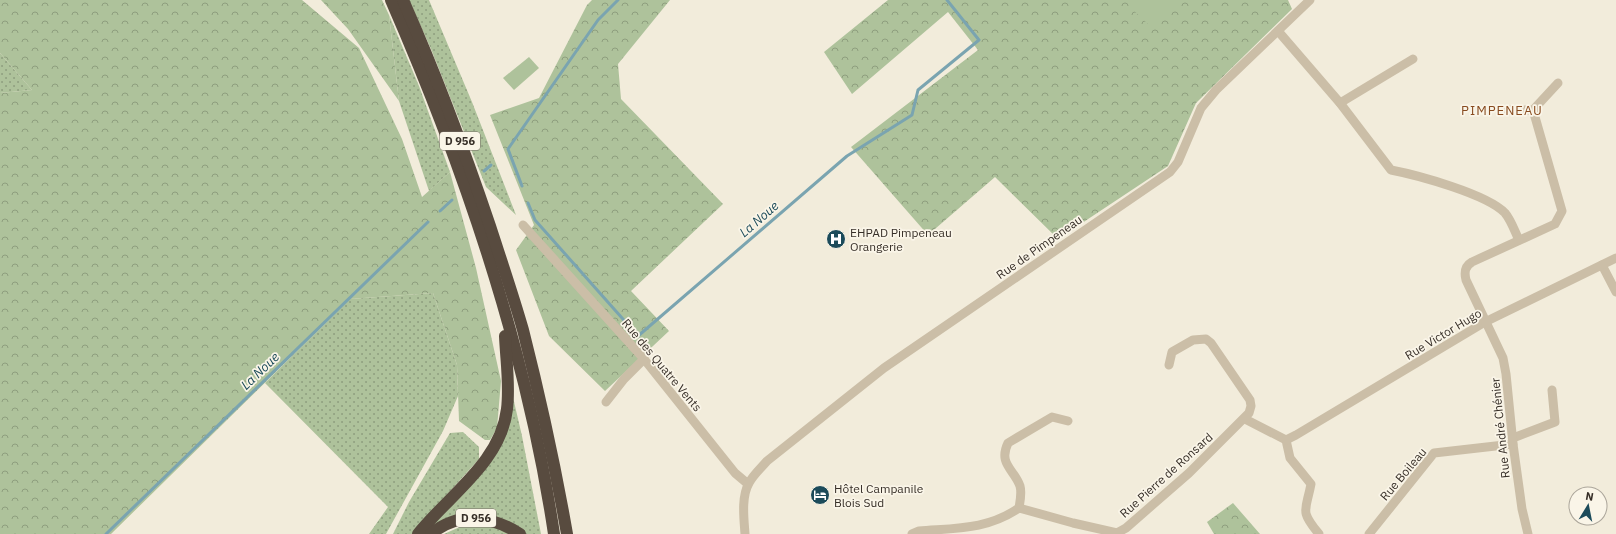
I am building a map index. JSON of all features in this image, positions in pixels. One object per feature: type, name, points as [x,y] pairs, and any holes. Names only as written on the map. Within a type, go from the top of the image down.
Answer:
[{"type":"highway","name":"D 956","points":[[391,0],[437,110],[479,231],[505,316],[531,416],[554,534]]},
{"type":"highway","name":"D 956","points":[[403,0],[428,55],[454,124],[509,284],[543,412],[567,534]]},
{"type":"highway","name":"D 956","points":[[418,534],[480,467],[492,450],[501,432],[507,410],[509,386],[505,316]]},
{"type":"highway","name":"D 956","points":[[431,534],[449,523],[462,519],[482,518],[501,524],[520,534]]},
{"type":"street","name":"Rue de Pimpeneau","points":[[748,484],[767,461],[884,368],[1170,172],[1178,162],[1201,108],[1216,90],[1310,0]]},
{"type":"street","points":[[1278,31],[1340,102],[1391,170],[1415,175],[1495,205],[1505,214],[1519,240],[1555,224],[1562,211],[1533,110]]},
{"type":"street","points":[[1340,102],[1414,60]]},
{"type":"street","points":[[1506,110],[1533,110],[1558,83]]},
{"type":"street","name":"Rue des Quatre Vents","points":[[523,225],[644,359],[735,473],[748,484]]},
{"type":"street","name":"Rue André Chénier","points":[[1519,240],[1472,262],[1468,265],[1464,273],[1485,322],[1503,358],[1522,509],[1528,534]]},
{"type":"street","name":"Rue Victor Hugo","points":[[1286,440],[1485,322],[1616,258]]},
{"type":"street","points":[[1602,265],[1616,292]]},
{"type":"street","points":[[1169,366],[1172,352],[1193,340],[1206,339],[1210,343],[1250,400],[1251,406],[1249,413],[1244,419],[1286,440],[1290,458],[1311,484],[1304,507],[1305,514],[1308,521],[1319,534]]},
{"type":"street","points":[[606,402],[624,379],[644,359]]},
{"type":"street","name":"Rue Boileau","points":[[1369,534],[1434,453],[1513,441],[1555,422],[1552,390]]},
{"type":"street","points":[[912,534],[919,531],[976,526],[990,523],[1019,508],[1021,499],[1020,487],[1005,461],[1004,456],[1008,443],[1052,417],[1068,421]]},
{"type":"street","name":"Rue Pierre de Ronsard","points":[[1019,508],[1073,523],[1118,533],[1126,528],[1189,473],[1244,419]]},
{"type":"street","points":[[745,534],[745,501],[748,484]]},
{"type":"green space","points":[[0,0],[302,0],[359,48],[402,139],[422,197],[450,172],[476,268],[501,381],[497,428],[490,440],[485,440],[459,421],[457,365],[433,293],[350,299],[111,534],[0,534],[0,93],[32,90],[0,53]]},
{"type":"green space","points":[[321,0],[382,0],[389,15],[399,101],[348,29]]},
{"type":"green space","points":[[409,0],[429,0],[472,102],[516,215],[486,187],[431,49]]},
{"type":"green space","points":[[592,0],[670,0],[618,64],[621,99],[723,204],[631,291],[669,331],[605,391],[549,336],[516,250],[534,225],[490,115],[539,98],[587,5]]},
{"type":"green space","points":[[888,0],[1288,0],[1292,9],[1196,103],[1168,166],[1058,239],[995,177],[928,235],[851,147],[978,50],[948,12],[852,94],[824,52]]},
{"type":"green space","points":[[1136,0],[1178,0],[1150,26],[1129,6]]},
{"type":"green space","points":[[389,15],[419,86],[450,172],[429,191],[399,101]]},
{"type":"green space","points":[[0,53],[32,90],[0,93]]},
{"type":"green space","points":[[529,57],[539,68],[514,90],[503,78]]},
{"type":"green space","points":[[433,293],[457,365],[458,396],[443,431],[386,534],[369,534],[388,507],[265,383],[350,299]]},
{"type":"green space","points":[[512,393],[541,534],[526,534],[488,515],[433,528],[431,524],[484,467]]},
{"type":"green space","points":[[463,432],[479,447],[479,459],[425,519],[414,534],[393,534],[409,502],[450,433]]},
{"type":"green space","points":[[1233,503],[1260,534],[1214,534],[1207,522]]},
{"type":"green space","points":[[481,523],[503,529],[510,534],[444,534],[462,526]]},
{"type":"waterway","name":"La Noue","points":[[522,186],[508,149],[598,20],[618,0]]},
{"type":"waterway","name":"La Noue","points":[[528,203],[535,220],[638,336],[847,156],[912,115],[918,90],[979,40],[947,0]]},
{"type":"waterway","name":"La Noue","points":[[484,171],[491,165]]},
{"type":"waterway","name":"La Noue","points":[[440,211],[452,200]]},
{"type":"waterway","name":"La Noue","points":[[106,534],[428,222]]},
{"type":"place","name":"EHPAD Pimpeneau Orangerie","points":[[836,239]]},
{"type":"place","name":"Hôtel Campanile Blois Sud","points":[[820,495]]},
{"type":"district","name":"PIMPENEAU","points":[[1502,110]]}]
